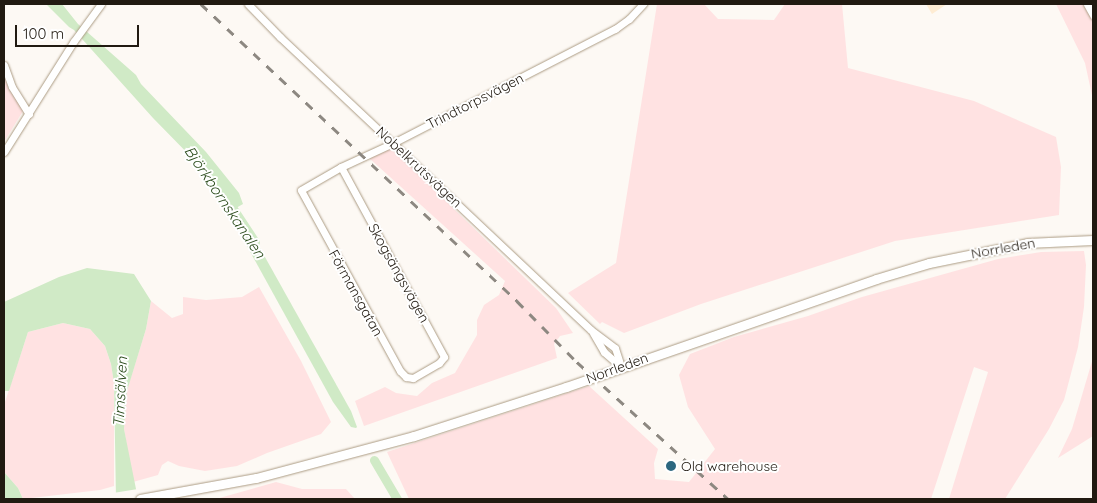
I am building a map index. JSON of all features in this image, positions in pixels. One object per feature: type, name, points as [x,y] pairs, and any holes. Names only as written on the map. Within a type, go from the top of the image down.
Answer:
[{"type":"street","points":[[4,152],[74,41],[101,4]]},
{"type":"street","name":"Nobelkrutsvägen","points":[[248,4],[280,37],[591,330],[615,348],[621,367]]},
{"type":"street","name":"Trindtorpsvägen","points":[[301,190],[341,167],[393,143],[615,30],[636,13],[643,4]]},
{"type":"street","points":[[1087,4],[1093,15]]},
{"type":"street","points":[[4,65],[12,87],[29,114]]},
{"type":"street","name":"Skogsängsvägen","points":[[341,167],[440,348],[444,358],[423,372]]},
{"type":"street","name":"Förmansgatan","points":[[301,190],[400,371],[406,377],[412,378],[423,372]]},
{"type":"street","name":"Norrleden","points":[[145,499],[256,478],[364,451],[566,387],[922,265],[1027,243],[1093,240]]},
{"type":"street","name":"Nobelkrutsvägen","points":[[591,330],[604,352],[621,367]]},
{"type":"shaded area","points":[[657,4],[704,4],[718,19],[774,20],[785,4],[842,4],[848,68],[974,101],[1056,137],[1061,167],[1059,215],[895,241],[701,304],[624,333],[602,322],[600,324],[568,293],[616,263]]},
{"type":"shaded area","points":[[926,4],[947,4],[932,14]]},
{"type":"shaded area","points":[[1056,4],[1093,4],[1093,100],[1085,63]]},
{"type":"shaded area","points":[[4,74],[23,111],[4,142]]},
{"type":"shaded area","points":[[390,147],[556,308],[573,333],[560,336],[554,344],[557,358],[364,426],[355,401],[385,387],[396,393],[417,396],[432,383],[455,373],[477,335],[477,320],[484,305],[499,295],[505,281],[369,158]]},
{"type":"shaded area","points":[[1084,251],[1086,265],[1084,307],[1078,347],[1064,400],[1049,429],[1005,499],[949,499],[988,372],[974,367],[931,499],[409,499],[387,452],[589,386],[658,449],[654,463],[655,479],[689,482],[715,449],[688,407],[679,375],[690,354],[734,337],[808,316],[862,297],[998,259],[1041,252]]},
{"type":"shaded area","points":[[259,287],[301,361],[331,422],[321,434],[237,466],[205,471],[179,466],[168,461],[162,465],[158,475],[133,482],[124,429],[127,390],[146,329],[151,301],[172,318],[183,314],[183,297],[206,300],[242,297]]},
{"type":"shaded area","points":[[63,323],[90,329],[105,346],[111,364],[114,383],[114,486],[100,490],[23,499],[18,488],[4,472],[4,405],[28,332]]},
{"type":"shaded area","points":[[1093,358],[1093,436],[1058,458],[1072,429]]},
{"type":"shaded area","points":[[276,482],[302,489],[346,489],[355,499],[216,499]]},
{"type":"water","points":[[46,4],[62,4],[78,24],[136,75],[141,84],[206,152],[239,193],[243,204],[229,212],[199,165],[153,118],[74,30]]},
{"type":"water","points":[[251,232],[351,411],[356,428],[351,427],[333,402],[242,237]]},
{"type":"water","name":"Timsälven","points":[[87,268],[134,274],[151,301],[146,329],[127,391],[124,429],[138,499],[116,499],[114,383],[111,364],[105,346],[90,329],[63,323],[28,332],[9,391],[4,391],[4,302],[59,277]]},
{"type":"water","points":[[4,472],[18,488],[23,499],[4,499]]},
{"type":"pier","points":[[138,489],[141,499],[113,499],[113,493]]},
{"type":"waterway","name":"Björkbornskanalen","points":[[228,201],[255,242]]},
{"type":"waterway","name":"Björkbornskanalen","points":[[374,460],[397,499]]},
{"type":"railway","points":[[201,4],[517,301],[577,362],[728,499]]},
{"type":"place","name":"Old warehouse","points":[[671,466]]}]
